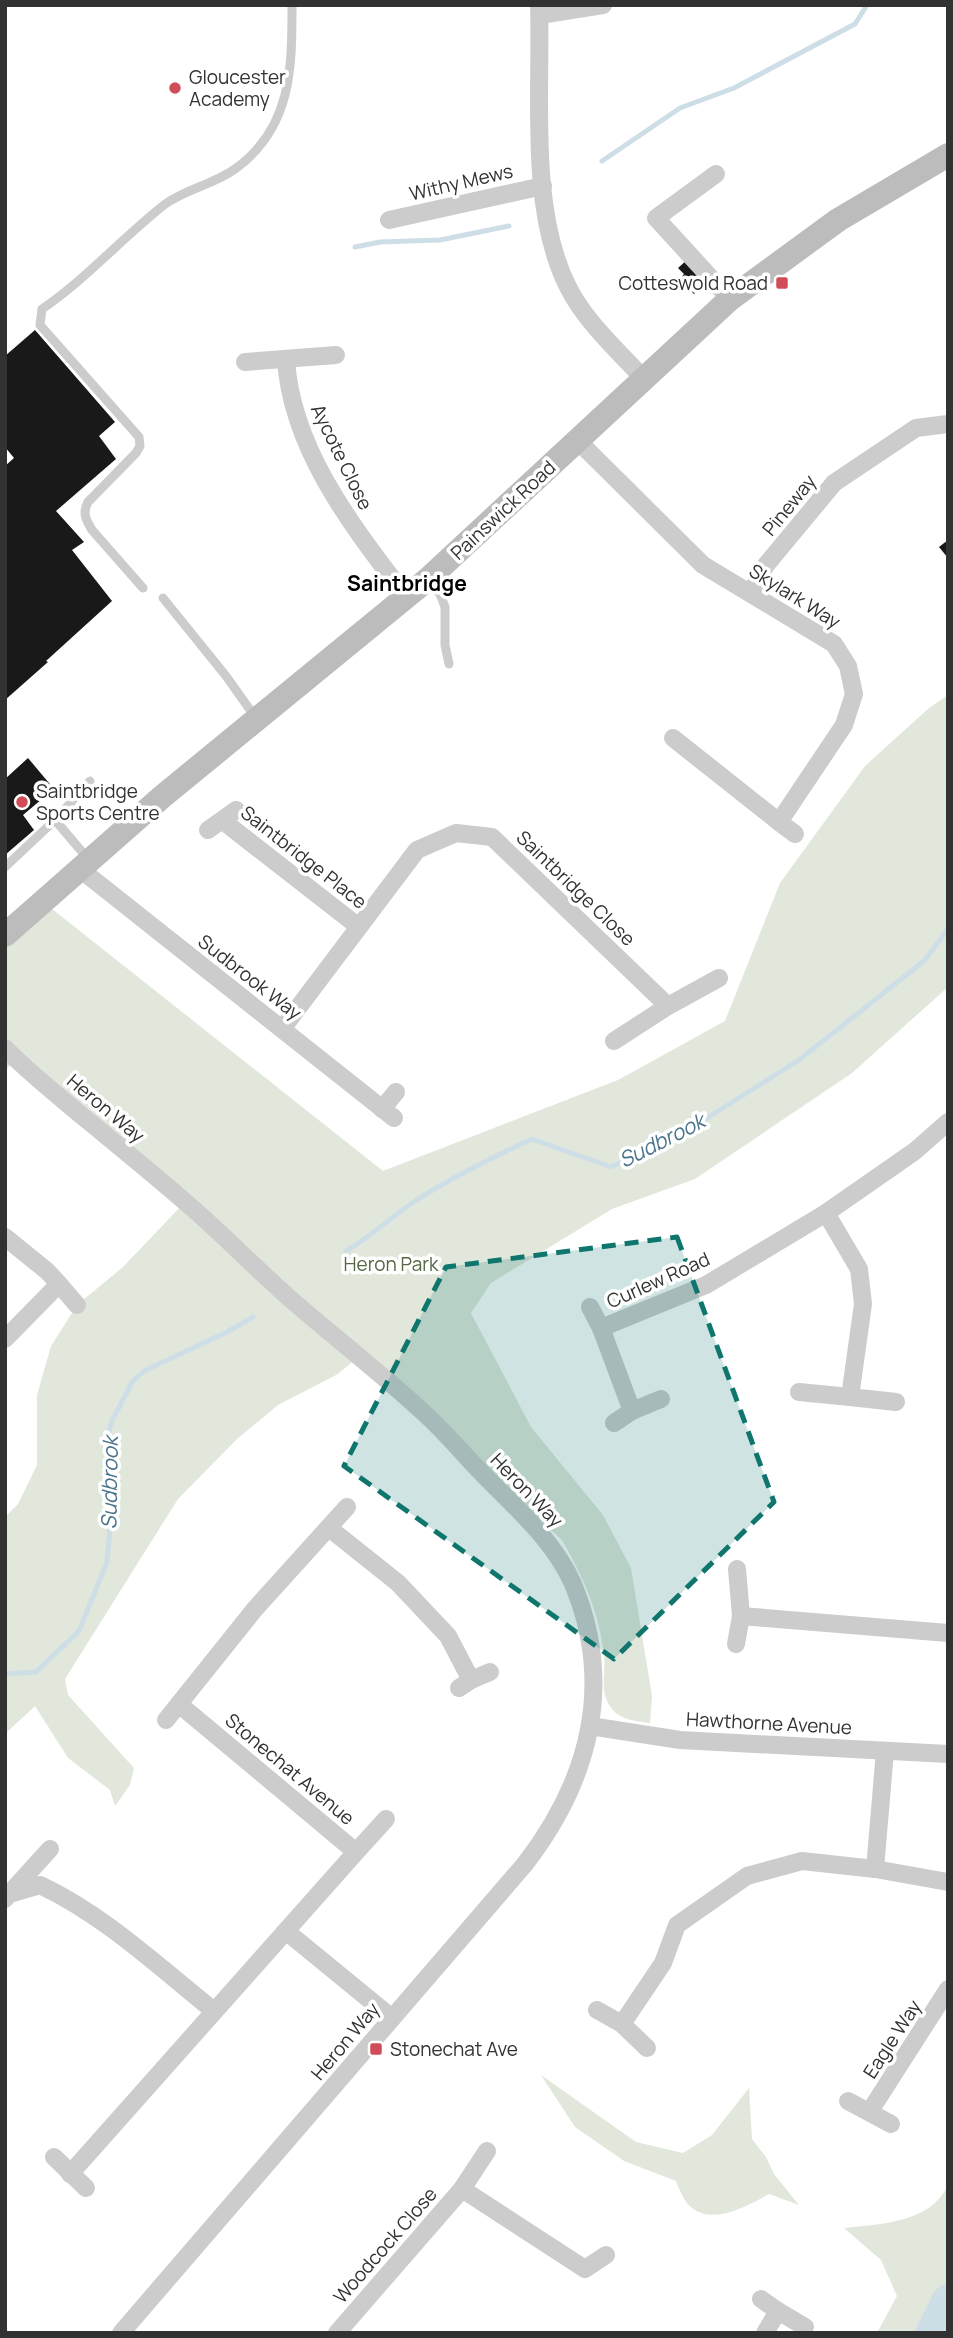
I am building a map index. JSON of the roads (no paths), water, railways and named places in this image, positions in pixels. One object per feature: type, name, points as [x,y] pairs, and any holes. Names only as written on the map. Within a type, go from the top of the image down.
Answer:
[{"type":"main road","name":"Painswick Road","points":[[5,935],[163,796],[407,598],[730,299],[838,220],[948,155]]},
{"type":"street","points":[[603,5],[540,10],[543,186],[551,244],[569,289],[592,322],[643,378]]},
{"type":"street","points":[[716,174],[656,218],[730,299]]},
{"type":"street","name":"Withy Mews","points":[[389,220],[543,186]]},
{"type":"street","points":[[245,362],[336,355]]},
{"type":"street","name":"Aycote Close","points":[[286,360],[294,409],[318,466],[353,527],[407,598]]},
{"type":"street","name":"Pineway","points":[[751,592],[766,565],[834,483],[916,428],[948,424]]},
{"type":"street","name":"Skylark Way","points":[[578,441],[703,565],[834,644],[848,666],[854,694],[844,725],[779,822]]},
{"type":"street","points":[[673,738],[795,834]]},
{"type":"street","name":"Saintbridge Place","points":[[222,821],[359,927]]},
{"type":"street","name":"Saintbridge Close","points":[[282,1029],[416,850],[456,833],[492,836],[668,1006]]},
{"type":"street","name":"Sudbrook Way","points":[[85,865],[282,1029],[388,1113],[396,1092]]},
{"type":"street","points":[[614,1041],[668,1006],[719,978]]},
{"type":"street","name":"Heron Way","points":[[9,1059],[185,1201],[274,1284],[425,1413],[553,1547],[572,1583],[586,1621],[593,1659],[594,1692],[590,1726],[581,1763],[549,1833],[121,2333]]},
{"type":"street","name":"Curlew Road","points":[[632,1411],[601,1328],[706,1285],[825,1213],[915,1151],[948,1122]]},
{"type":"street","points":[[825,1213],[859,1269],[863,1304],[850,1397]]},
{"type":"street","points":[[5,1237],[47,1271],[77,1305]]},
{"type":"street","points":[[5,1339],[59,1284]]},
{"type":"street","points":[[590,1307],[601,1328]]},
{"type":"street","points":[[799,1392],[896,1402]]},
{"type":"street","points":[[614,1423],[632,1411],[661,1399]]},
{"type":"street","points":[[166,1720],[254,1610],[347,1507]]},
{"type":"street","points":[[329,1528],[398,1583],[448,1636],[465,1684],[490,1672]]},
{"type":"street","points":[[736,1644],[741,1616],[737,1569]]},
{"type":"street","points":[[741,1616],[948,1633]]},
{"type":"street","name":"Stonechat Avenue","points":[[70,2174],[356,1852],[180,1705]]},
{"type":"street","name":"Hawthorne Avenue","points":[[590,1726],[680,1740],[948,1754]]},
{"type":"street","points":[[875,1869],[885,1751]]},
{"type":"street","points":[[356,1852],[386,1819]]},
{"type":"street","points":[[7,1897],[50,1849]]},
{"type":"street","points":[[622,2024],[663,1963],[677,1925],[747,1876],[802,1861],[875,1869],[948,1882]]},
{"type":"street","points":[[7,1897],[40,1885],[57,1893],[115,1932],[214,2011]]},
{"type":"street","points":[[287,1932],[392,2018]]},
{"type":"street","name":"Eagle Way","points":[[870,2111],[948,1989]]},
{"type":"street","points":[[597,2010],[622,2024],[647,2048]]},
{"type":"street","name":"Eagle Way","points":[[848,2101],[891,2124]]},
{"type":"street","points":[[462,2189],[487,2151]]},
{"type":"street","points":[[54,2158],[86,2188]]},
{"type":"street","name":"Woodcock Close","points":[[337,2333],[462,2189],[585,2269],[606,2255]]},
{"type":"street","points":[[761,2299],[805,2327]]},
{"type":"street","points":[[765,2333],[778,2311]]},
{"type":"lane","points":[[143,587],[92,530],[86,521],[85,513],[88,502],[136,453],[140,446],[139,437],[40,325],[39,317],[42,309],[167,203],[235,169],[262,141],[277,119],[287,92],[292,56],[292,5]]},
{"type":"lane","points":[[428,579],[440,594],[445,607],[444,645],[449,664]]},
{"type":"lane","points":[[163,598],[226,676],[256,719]]},
{"type":"lane","points":[[5,867],[55,820],[90,781]]},
{"type":"lane","points":[[55,820],[85,865]]},
{"type":"waterway","points":[[602,161],[680,108],[734,88],[855,24],[867,5]]},
{"type":"waterway","points":[[355,247],[380,242],[440,240],[509,226]]},
{"type":"waterway","name":"Sudbrook","points":[[346,1251],[426,1194],[532,1139],[611,1167],[685,1132],[799,1060],[924,961],[948,929]]},
{"type":"waterway","name":"Sudbrook","points":[[5,1674],[36,1672],[79,1631],[107,1562],[111,1516],[107,1437],[132,1382],[144,1371],[253,1317]]},
{"type":"waterway","points":[[932,2333],[948,2301]]},
{"type":"place","name":"Gloucester Academy","points":[[175,88]]},
{"type":"place","name":"Cotteswold Road","points":[[782,283]]},
{"type":"place","name":"Saintbridge Sports Centre","points":[[22,802]]},
{"type":"place","name":"Stonechat Ave","points":[[376,2049]]},
{"type":"district","name":"Saintbridge","points":[[407,584]]},
{"type":"park label","name":"Heron Park","points":[[391,1264]]}]
